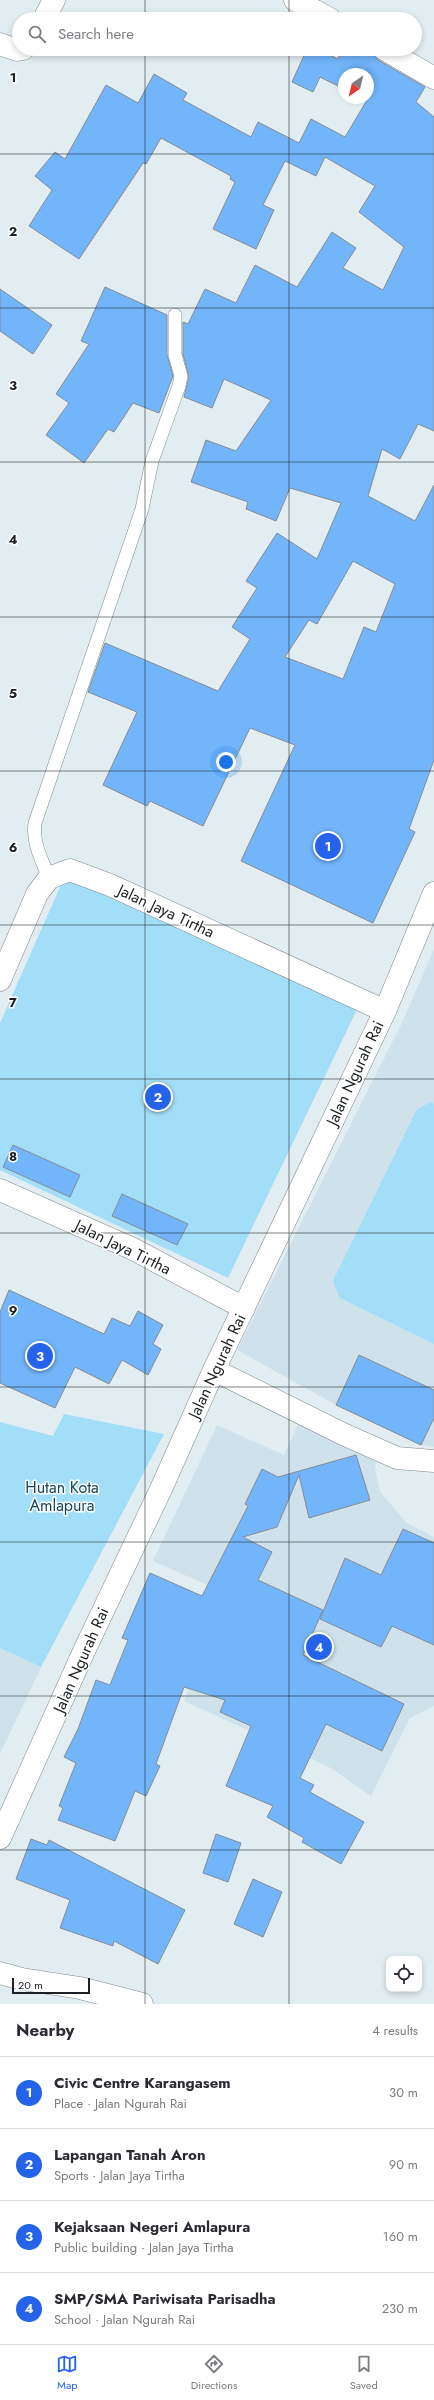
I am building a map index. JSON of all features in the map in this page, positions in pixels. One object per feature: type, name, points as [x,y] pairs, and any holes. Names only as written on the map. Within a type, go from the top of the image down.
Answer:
[{"type":"street","points":[[48,12],[54,0]]},
{"type":"street","points":[[295,0],[317,12]]},
{"type":"street","points":[[0,44],[12,48]]},
{"type":"street","points":[[396,56],[434,78]]},
{"type":"street","name":"Jalan Jaya Tirtha","points":[[49,878],[70,870],[110,885],[385,1011]]},
{"type":"street","points":[[0,980],[37,894],[49,878]]},
{"type":"street","name":"Jalan Ngurah Rai","points":[[0,1838],[84,1650],[162,1489],[214,1370],[385,1011],[434,894]]},
{"type":"street","name":"Jalan Jaya Tirtha","points":[[0,1190],[133,1249],[244,1308]]},
{"type":"street","points":[[214,1370],[343,1434],[398,1458],[434,1461]]},
{"type":"street","points":[[0,1973],[22,1979],[80,1988],[142,2004]]},
{"type":"lane","points":[[49,878],[36,847],[33,834],[35,823],[142,509],[152,461],[181,376],[175,355],[175,315]]},
{"type":"shaded area","points":[[434,949],[434,1447],[421,1445],[336,1405],[237,1350],[402,1023]]},
{"type":"shaded area","points":[[304,1411],[378,1447],[375,1468],[380,1492],[407,1523],[434,1537],[434,1706],[410,1718],[371,1796],[329,1767],[184,1701],[225,1593],[153,1561],[217,1425],[284,1455]]},
{"type":"shaded area","points":[[0,1648],[41,1667],[0,1754]]},
{"type":"green space","points":[[70,877],[362,999],[228,1278],[0,1170],[0,1023],[60,887]]},
{"type":"green space","points":[[431,1102],[434,1104],[434,1344],[340,1298],[333,1281],[417,1109]]},
{"type":"green space","name":"Hutan Kota Amlapura","points":[[64,1414],[164,1434],[41,1667],[0,1648],[0,1422],[53,1436]]},
{"type":"building","points":[[304,56],[331,56],[338,59],[339,56],[376,56],[378,60],[425,87],[416,102],[434,117],[434,431],[418,424],[400,459],[382,449],[368,496],[415,521],[434,485],[434,760],[409,829],[415,832],[373,923],[241,861],[295,745],[250,728],[203,826],[150,801],[147,806],[103,785],[137,712],[88,692],[105,643],[218,691],[250,639],[232,627],[257,588],[246,581],[277,533],[317,559],[341,503],[290,488],[276,521],[246,509],[248,502],[191,482],[206,440],[236,451],[271,400],[224,379],[212,408],[184,397],[189,377],[183,354],[183,322],[188,324],[205,289],[236,303],[255,265],[297,287],[332,232],[356,248],[343,268],[383,290],[404,247],[359,212],[375,186],[325,157],[316,176],[285,161],[263,205],[274,210],[256,249],[213,229],[235,182],[230,179],[231,176],[161,138],[146,164],[143,163],[79,259],[29,226],[52,190],[35,176],[55,152],[65,159],[106,85],[138,103],[154,74],[187,93],[183,100],[251,137],[258,122],[299,143],[311,119],[345,137],[365,104],[374,104],[374,68],[338,68],[338,86],[320,77],[313,92],[292,82]],"holes":[[[353,561],[395,584],[376,632],[364,627],[343,679],[285,657],[309,620],[317,624]]]},
{"type":"building","points":[[105,287],[167,315],[167,355],[173,376],[159,413],[133,403],[114,432],[108,429],[84,463],[46,435],[69,403],[56,394],[89,344],[81,341]]},
{"type":"building","points":[[0,289],[52,325],[33,354],[0,331]]},
{"type":"building","points":[[13,1145],[80,1175],[70,1197],[3,1167]]},
{"type":"building","points":[[122,1194],[188,1224],[177,1245],[112,1216]]},
{"type":"building","points":[[9,1290],[104,1334],[112,1318],[130,1326],[138,1311],[163,1325],[153,1344],[161,1349],[148,1375],[122,1360],[109,1384],[75,1367],[55,1408],[0,1383],[0,1312]]},
{"type":"building","points":[[359,1355],[434,1390],[434,1418],[421,1445],[336,1405]]},
{"type":"building","points":[[356,1455],[370,1500],[309,1518],[299,1475],[277,1527],[243,1537],[272,1552],[258,1580],[323,1610],[303,1655],[404,1704],[382,1751],[326,1724],[300,1778],[314,1785],[310,1792],[364,1822],[341,1864],[302,1842],[304,1838],[267,1817],[273,1806],[226,1786],[251,1726],[220,1712],[225,1700],[184,1687],[156,1764],[160,1766],[146,1796],[135,1791],[115,1841],[58,1820],[63,1808],[59,1806],[76,1763],[64,1757],[78,1729],[96,1680],[110,1685],[128,1640],[122,1638],[150,1573],[202,1596],[248,1506],[245,1504],[262,1469],[278,1477]]},
{"type":"building","points":[[403,1529],[434,1543],[434,1645],[392,1626],[381,1647],[320,1619],[345,1558],[381,1575]]},
{"type":"building","points":[[216,1834],[241,1843],[228,1882],[203,1873]]},
{"type":"building","points":[[31,1839],[47,1845],[49,1840],[185,1910],[158,1964],[114,1941],[113,1946],[60,1928],[70,1900],[16,1879]]},
{"type":"building","points":[[253,1879],[282,1892],[263,1937],[234,1924]]},
{"type":"place","name":"Civic Centre Karangasem","points":[[328,846]]},
{"type":"place","name":"Lapangan Tanah Aron","points":[[158,1097]]},
{"type":"place","name":"Kejaksaan Negeri Amlapura","points":[[40,1356]]},
{"type":"place","name":"SMP/SMA Pariwisata Parisadha","points":[[319,1647]]}]
